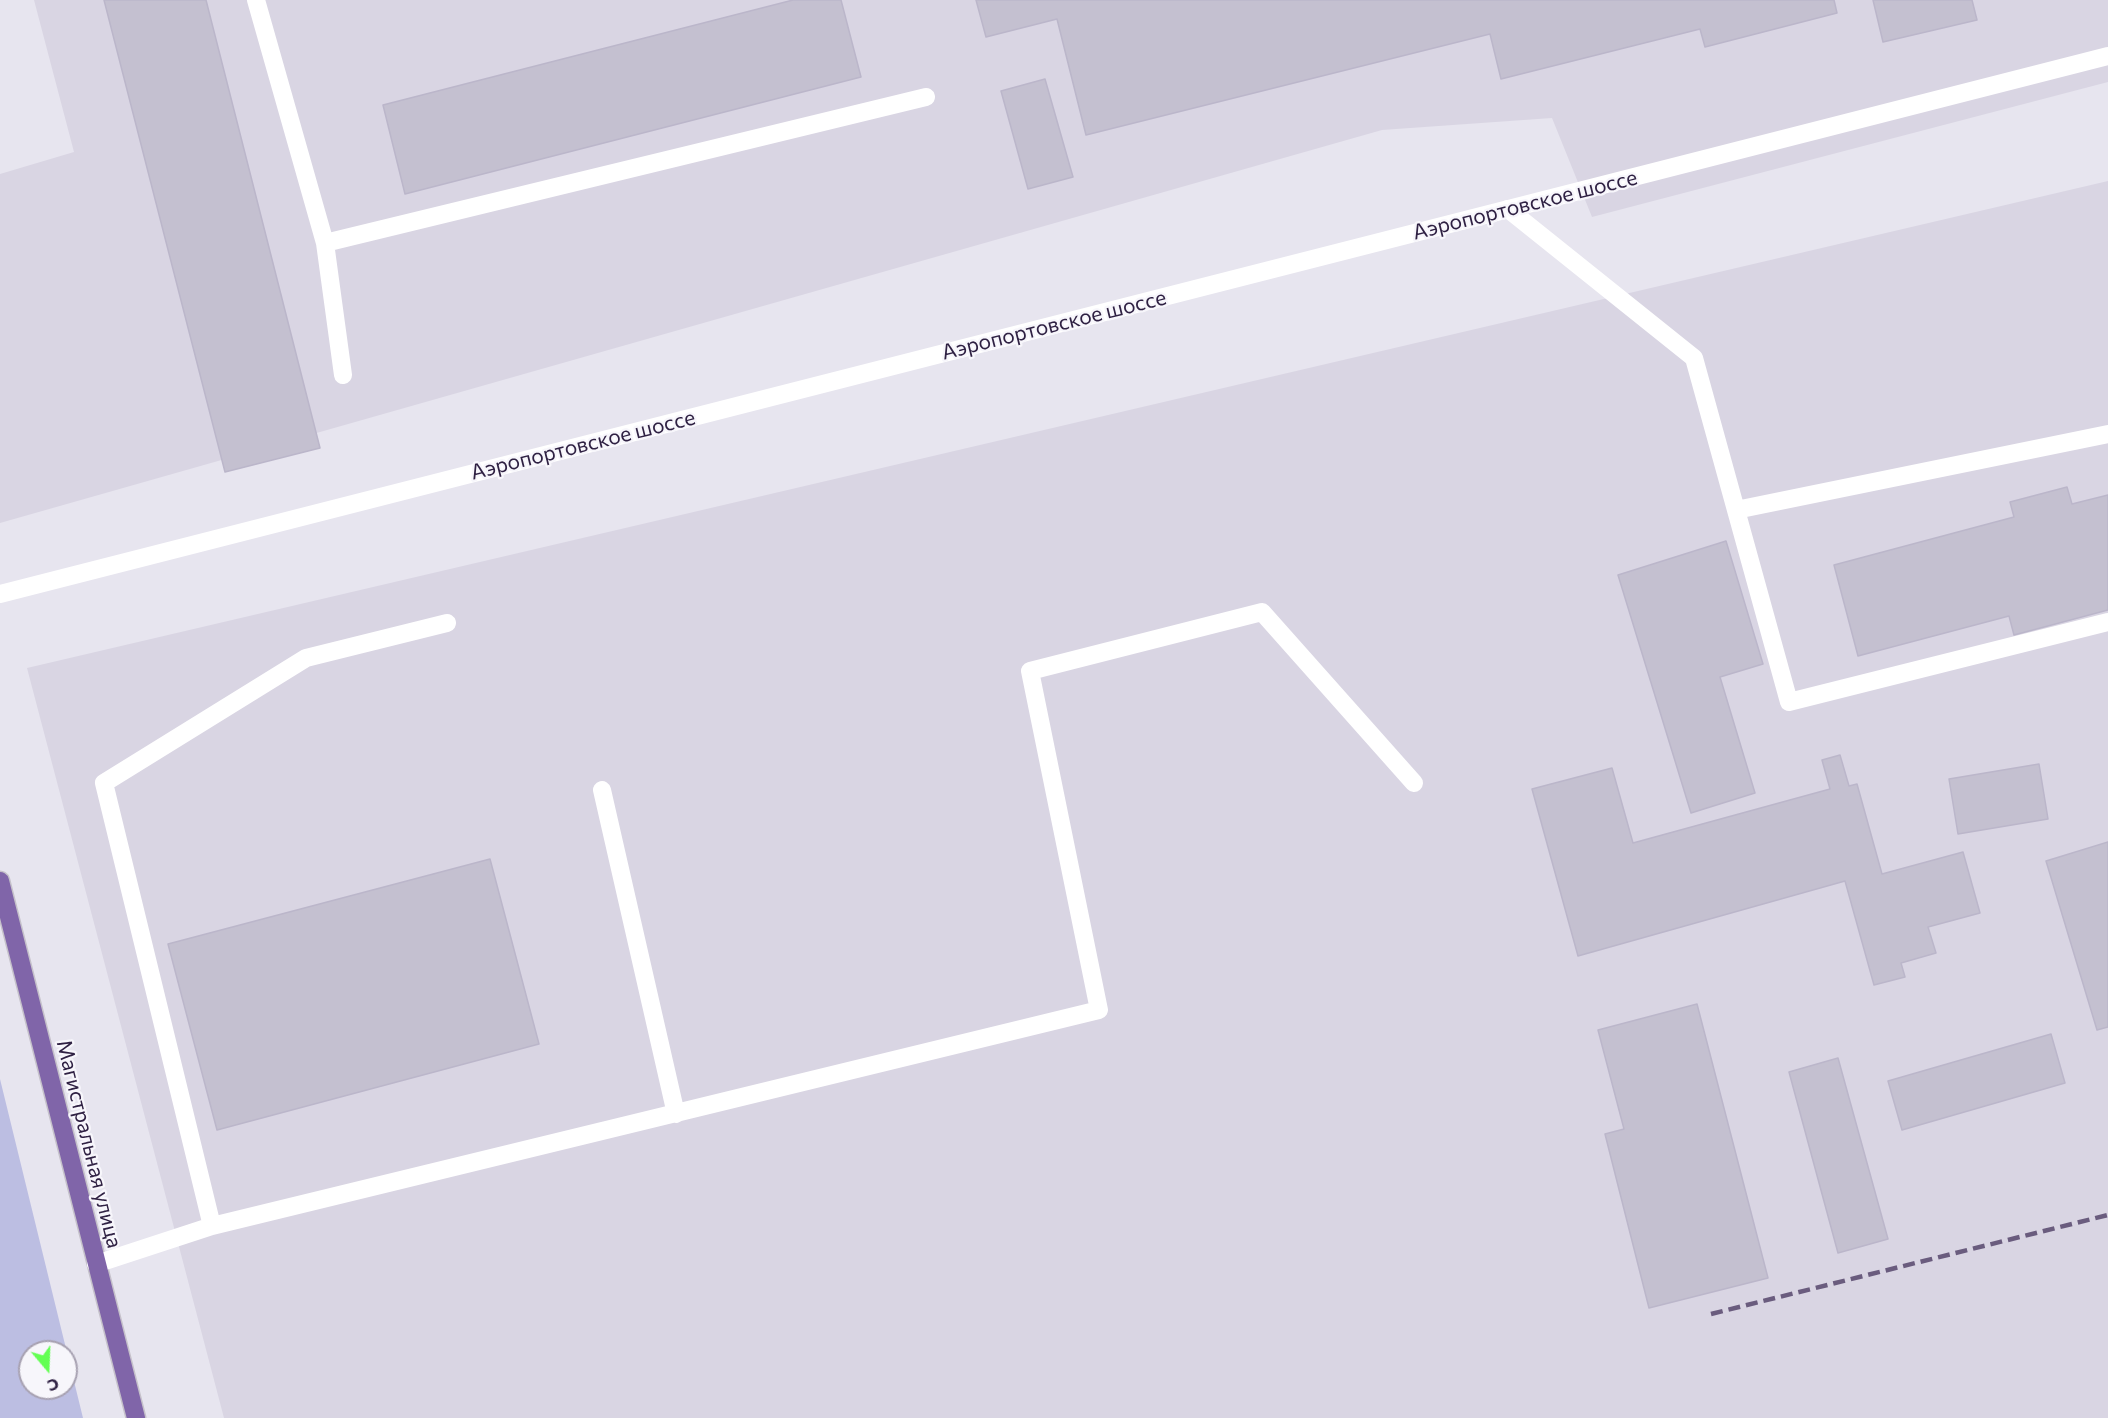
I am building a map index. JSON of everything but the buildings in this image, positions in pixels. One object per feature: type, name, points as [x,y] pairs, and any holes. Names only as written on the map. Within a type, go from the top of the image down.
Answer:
[{"type":"main road","name":"Магистральная улица","points":[[0,881],[136,1418]]},
{"type":"street","points":[[256,0],[325,243],[343,375]]},
{"type":"street","name":"Аэропортовское шоссе","points":[[0,594],[2108,56]]},
{"type":"street","points":[[325,243],[926,98]]},
{"type":"street","points":[[1508,210],[1694,358],[1789,702],[2108,622]]},
{"type":"street","points":[[1736,510],[2108,434]]},
{"type":"street","points":[[96,1264],[212,1226],[1099,1010],[1030,671],[1262,612],[1414,783]]},
{"type":"street","points":[[212,1226],[104,783],[306,658],[447,622]]},
{"type":"street","points":[[602,790],[676,1114]]},
{"type":"shaded area","points":[[34,0],[2108,0],[2108,82],[1592,217],[1552,118],[1382,130],[0,523],[0,174],[74,152]]},
{"type":"shaded area","points":[[2108,181],[2108,1418],[224,1418],[27,668]]},
{"type":"shaded area","points":[[0,1079],[64,1340],[18,1340],[18,1400],[78,1400],[78,1398],[83,1418],[0,1418]]},
{"type":"railway","points":[[1711,1314],[2108,1215]]}]
